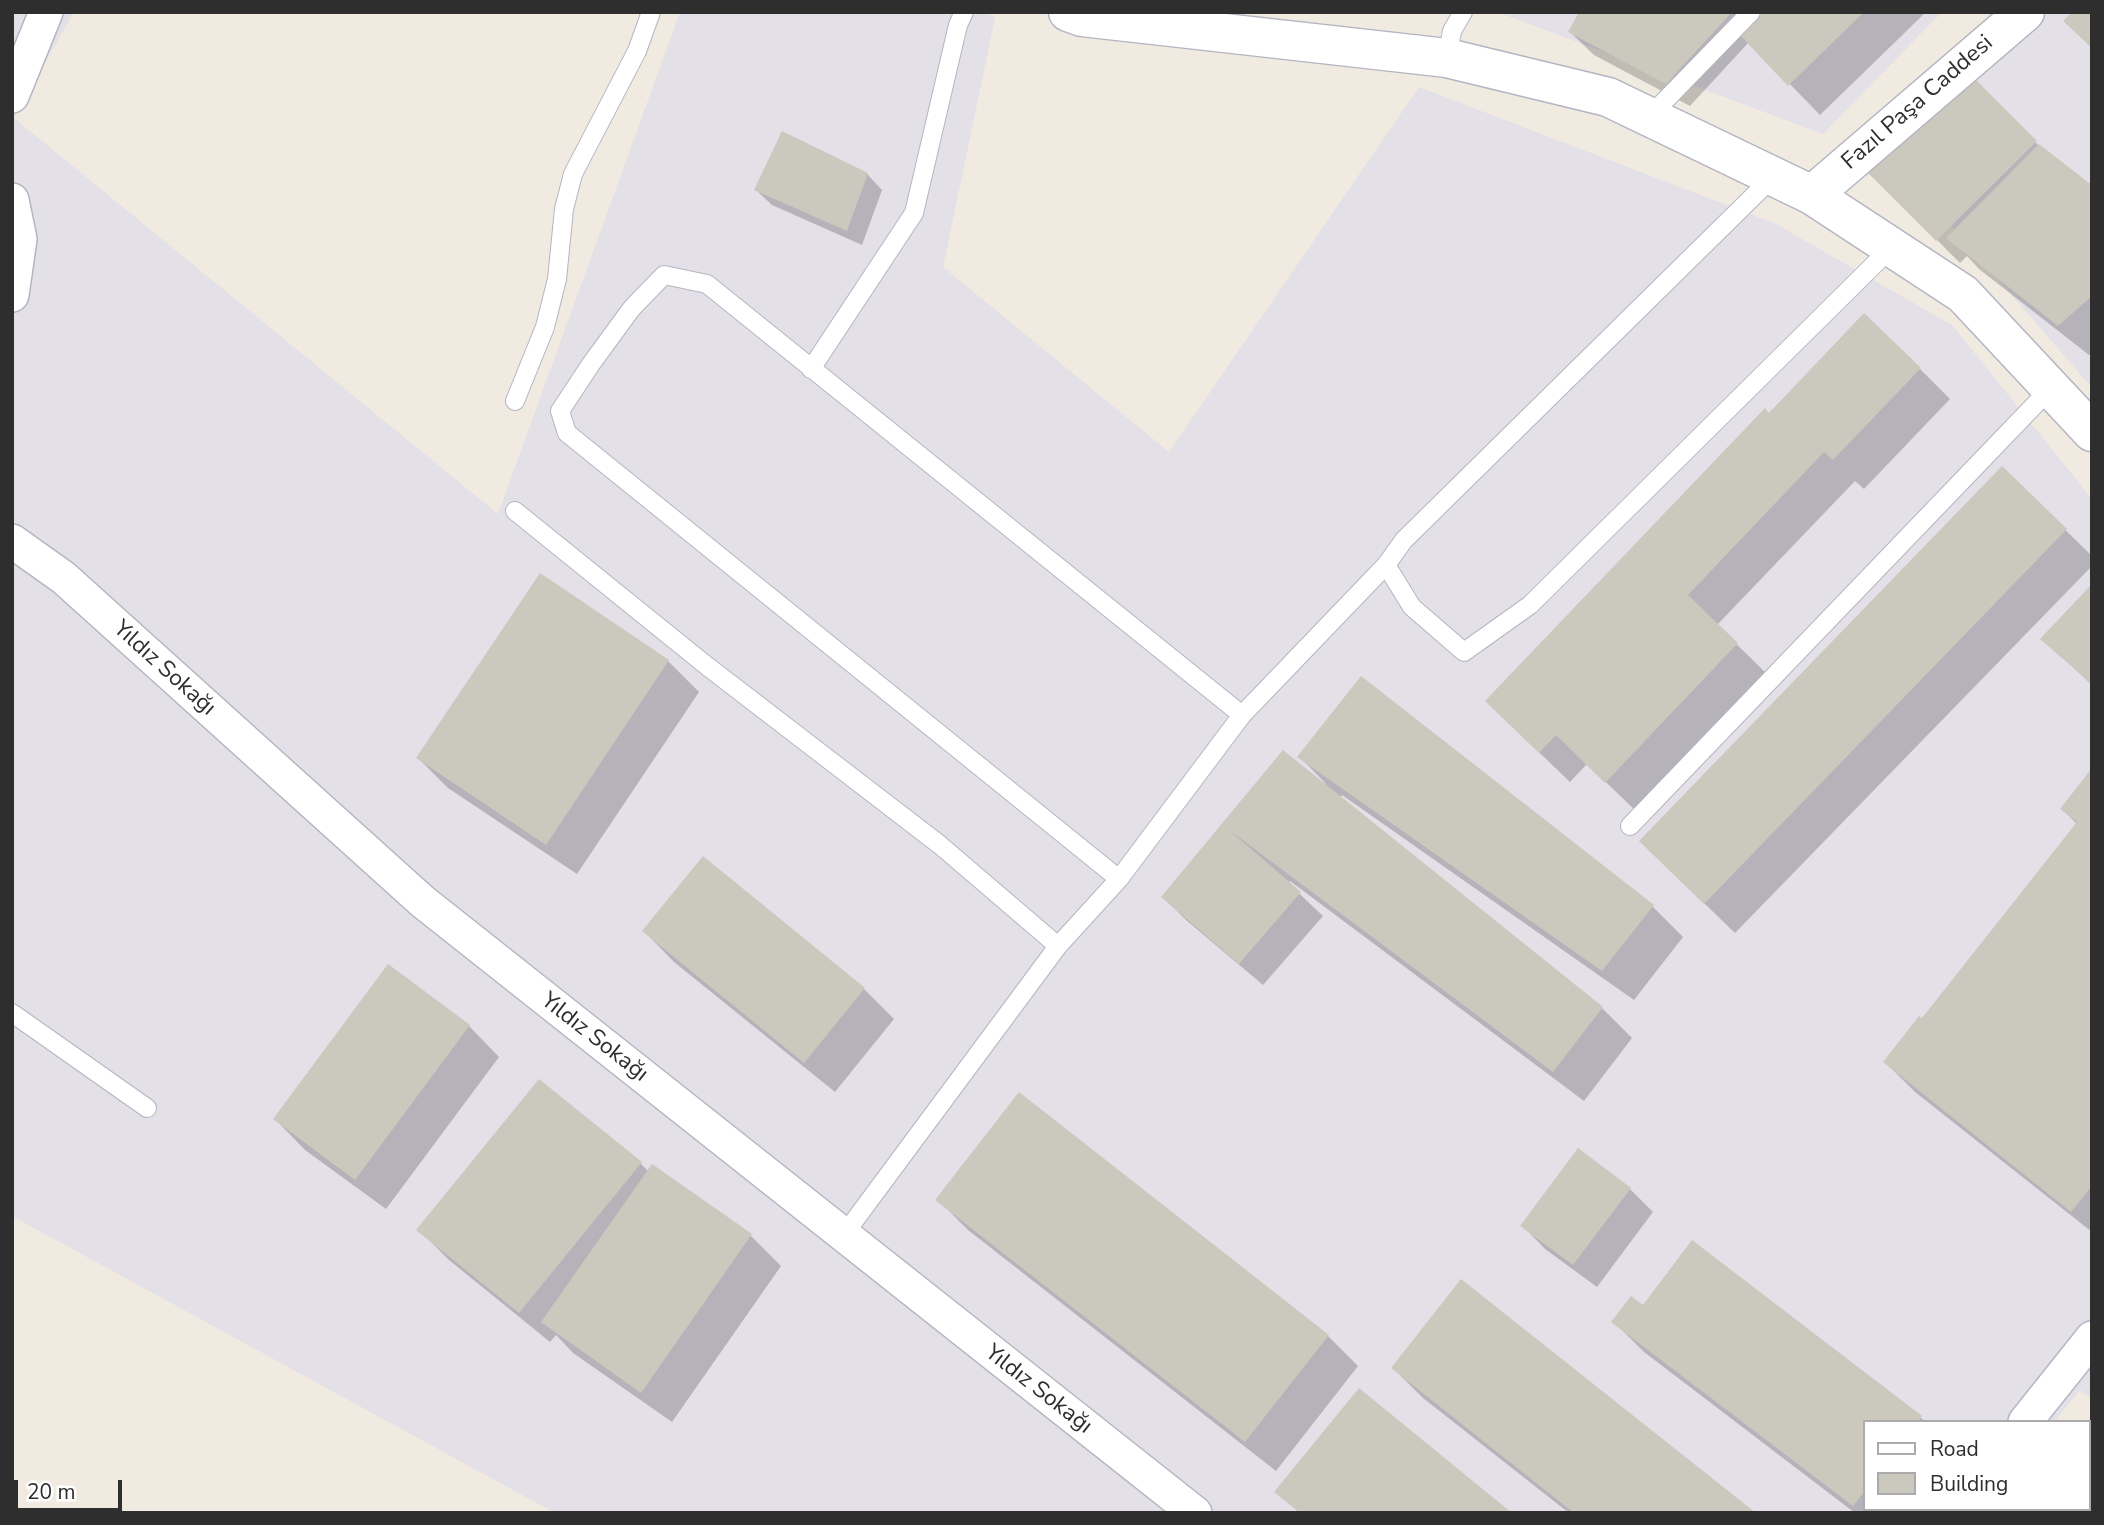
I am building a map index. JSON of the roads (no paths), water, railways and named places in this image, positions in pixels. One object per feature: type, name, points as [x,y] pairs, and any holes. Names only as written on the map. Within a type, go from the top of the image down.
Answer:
[{"type":"main road","points":[[1069,12],[1082,17],[1133,17],[1447,58],[1608,97],[1812,194],[1963,294],[2092,432]]},
{"type":"main road","name":"Fazıl Paşa Caddesi","points":[[1812,194],[2025,12]]},
{"type":"street","points":[[12,96],[46,12]]},
{"type":"street","points":[[12,200],[20,239],[12,295]]},
{"type":"street","name":"Yıldız Sokağı","points":[[12,541],[64,578],[422,901],[1195,1513]]},
{"type":"street","points":[[2027,1420],[2092,1338]]},
{"type":"lane","points":[[515,401],[544,327],[557,279],[564,209],[573,174],[637,51],[651,12]]},
{"type":"lane","points":[[811,369],[914,213],[958,24],[964,12]]},
{"type":"lane","points":[[1447,58],[1452,31],[1463,12]]},
{"type":"lane","points":[[1649,117],[1751,12]]},
{"type":"lane","points":[[843,1236],[1058,946],[1119,879],[1241,715],[1386,565],[1404,540],[1774,176]]},
{"type":"lane","points":[[1386,565],[1412,607],[1464,652],[1530,605],[1892,247]]},
{"type":"lane","points":[[1119,879],[567,433],[559,411],[632,308],[664,275],[707,284],[1241,715]]},
{"type":"lane","points":[[1630,826],[2051,388]]},
{"type":"lane","points":[[515,511],[708,666],[940,845],[1058,946]]},
{"type":"lane","points":[[12,1013],[147,1108]]}]
